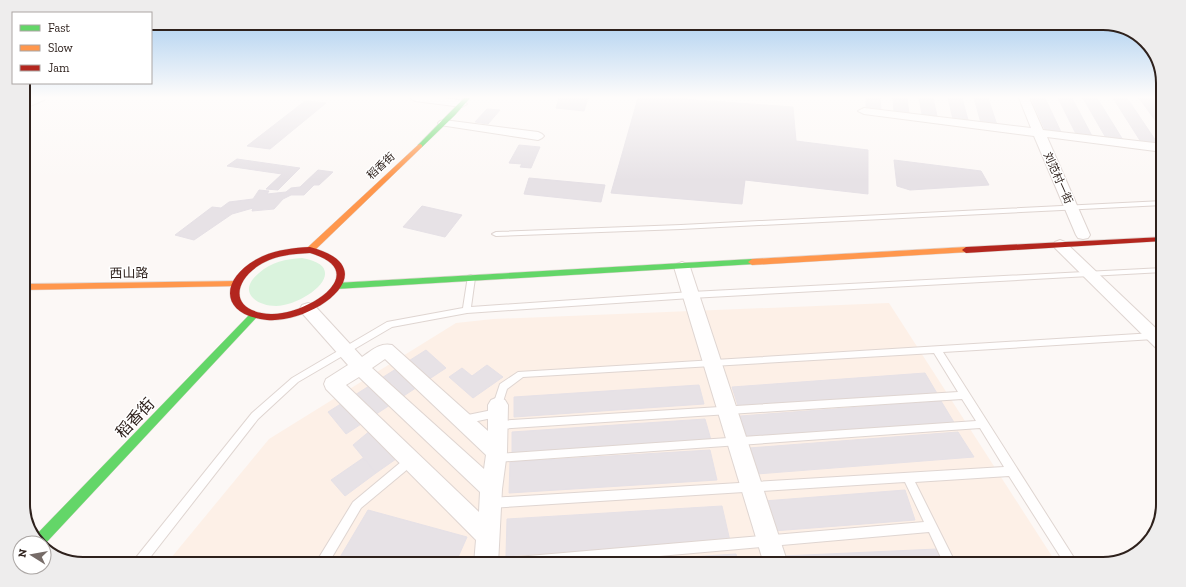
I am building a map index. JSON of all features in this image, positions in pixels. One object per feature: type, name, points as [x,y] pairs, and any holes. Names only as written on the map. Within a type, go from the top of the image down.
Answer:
[{"type":"main road","name":"稻香街","points":[[310,250],[441,125]]},
{"type":"main road","points":[[480,268],[1156,230]]},
{"type":"main road","points":[[336,286],[1156,239]]},
{"type":"main road","points":[[310,250],[326,253],[332,257],[340,266],[345,276],[326,298],[308,309],[286,316],[274,317],[254,315],[240,309],[235,304],[233,291],[236,284],[239,278],[253,266],[270,257],[290,251],[310,250]]},
{"type":"main road","name":"西山路","points":[[30,287],[236,284]]},
{"type":"main road","name":"稻香街","points":[[45,535],[254,315]]},
{"type":"street","points":[[461,125],[538,136]]},
{"type":"street","points":[[983,125],[1156,147]]},
{"type":"street","name":"刘范村一街","points":[[1035,125],[1083,235]]},
{"type":"street","points":[[1060,245],[1156,338]]},
{"type":"street","points":[[682,267],[774,557]]},
{"type":"street","points":[[308,309],[360,367],[490,496]]},
{"type":"street","points":[[487,535],[333,384],[386,350],[462,420],[497,455]]},
{"type":"street","points":[[486,557],[490,496],[497,455],[497,414]]},
{"type":"lane","points":[[496,234],[1156,203]]},
{"type":"lane","points":[[144,557],[255,416],[295,380],[390,324],[467,310],[691,295],[1156,270]]},
{"type":"lane","points":[[467,310],[471,278]]},
{"type":"lane","points":[[497,414],[503,387],[521,374],[712,362],[1156,340]]},
{"type":"lane","points":[[937,350],[1067,557]]},
{"type":"lane","points":[[462,420],[497,414],[727,410],[965,395]]},
{"type":"lane","points":[[497,455],[737,441],[984,424]]},
{"type":"lane","points":[[325,557],[357,505],[411,460]]},
{"type":"lane","points":[[490,496],[752,487],[1012,471]]},
{"type":"lane","points":[[908,478],[946,557]]},
{"type":"lane","points":[[588,557],[931,527]]},
{"type":"shaded area","points":[[889,303],[1052,557],[172,557],[269,439],[456,323],[493,319]]},
{"type":"green space","points":[[302,258],[317,263],[324,269],[325,277],[320,285],[311,293],[288,304],[276,306],[261,303],[251,296],[249,286],[264,269],[279,262]]},
{"type":"building","points":[[274,125],[299,125],[270,149],[247,146]]},
{"type":"building","points":[[630,125],[795,125],[796,141],[868,150],[868,194],[745,180],[742,204],[611,193]]},
{"type":"building","points":[[1043,125],[1058,125],[1061,132],[1045,130]]},
{"type":"building","points":[[1072,125],[1086,125],[1092,136],[1076,134]]},
{"type":"building","points":[[1099,125],[1114,125],[1123,140],[1106,138]]},
{"type":"building","points":[[1130,125],[1145,125],[1156,141],[1156,144],[1141,142]]},
{"type":"building","points":[[519,145],[540,147],[531,168],[520,167],[522,164],[509,163]]},
{"type":"building","points":[[237,159],[300,168],[278,190],[266,189],[282,174],[227,166]]},
{"type":"building","points":[[894,160],[981,171],[989,185],[910,190],[897,186]]},
{"type":"building","points":[[318,170],[333,172],[319,185],[314,185],[304,195],[291,195],[283,199],[274,209],[252,211],[253,208],[232,214],[194,240],[175,235],[212,207],[221,208],[229,202],[253,199],[259,190],[269,191],[267,194],[286,192],[291,188],[300,187]]},
{"type":"building","points":[[529,178],[605,185],[601,202],[524,194]]},
{"type":"building","points":[[422,206],[462,215],[445,237],[403,227]]},
{"type":"building","points":[[426,350],[446,368],[346,434],[328,412]]},
{"type":"building","points":[[487,365],[503,377],[473,398],[449,377],[462,368],[472,376]]},
{"type":"building","points":[[925,373],[938,395],[739,409],[732,387]]},
{"type":"building","points":[[699,385],[704,404],[514,417],[514,397]]},
{"type":"building","points":[[941,401],[955,424],[748,439],[740,416]]},
{"type":"building","points":[[705,419],[711,440],[512,455],[512,432]]},
{"type":"building","points":[[371,430],[396,459],[376,473],[353,445]]},
{"type":"building","points":[[958,432],[974,457],[757,474],[749,448]]},
{"type":"building","points":[[710,450],[717,480],[509,493],[510,462]]},
{"type":"building","points":[[363,458],[376,473],[345,496],[331,480]]},
{"type":"building","points":[[905,490],[915,520],[773,531],[764,501]]},
{"type":"building","points":[[722,506],[730,541],[506,556],[507,519]]},
{"type":"building","points":[[368,510],[467,537],[458,557],[340,557]]},
{"type":"building","points":[[937,549],[941,557],[783,557]]},
{"type":"building","points":[[736,554],[737,557],[690,557]]},
{"type":"traffic: fast","points":[[420,146],[441,125]]},
{"type":"traffic: fast","points":[[336,286],[752,262]]},
{"type":"traffic: fast","points":[[45,535],[254,315]]},
{"type":"traffic: slow","points":[[310,250],[420,146]]},
{"type":"traffic: slow","points":[[752,262],[966,250]]},
{"type":"traffic: slow","points":[[30,287],[236,284]]},
{"type":"traffic: jam","points":[[966,250],[1156,239]]},
{"type":"traffic: jam","points":[[310,250],[323,254],[332,259],[338,265],[341,272],[340,280],[336,288],[318,304],[296,314],[271,317],[257,316],[246,312],[239,306],[234,299],[234,291],[237,282],[244,273],[255,264],[274,255],[310,250]]}]
